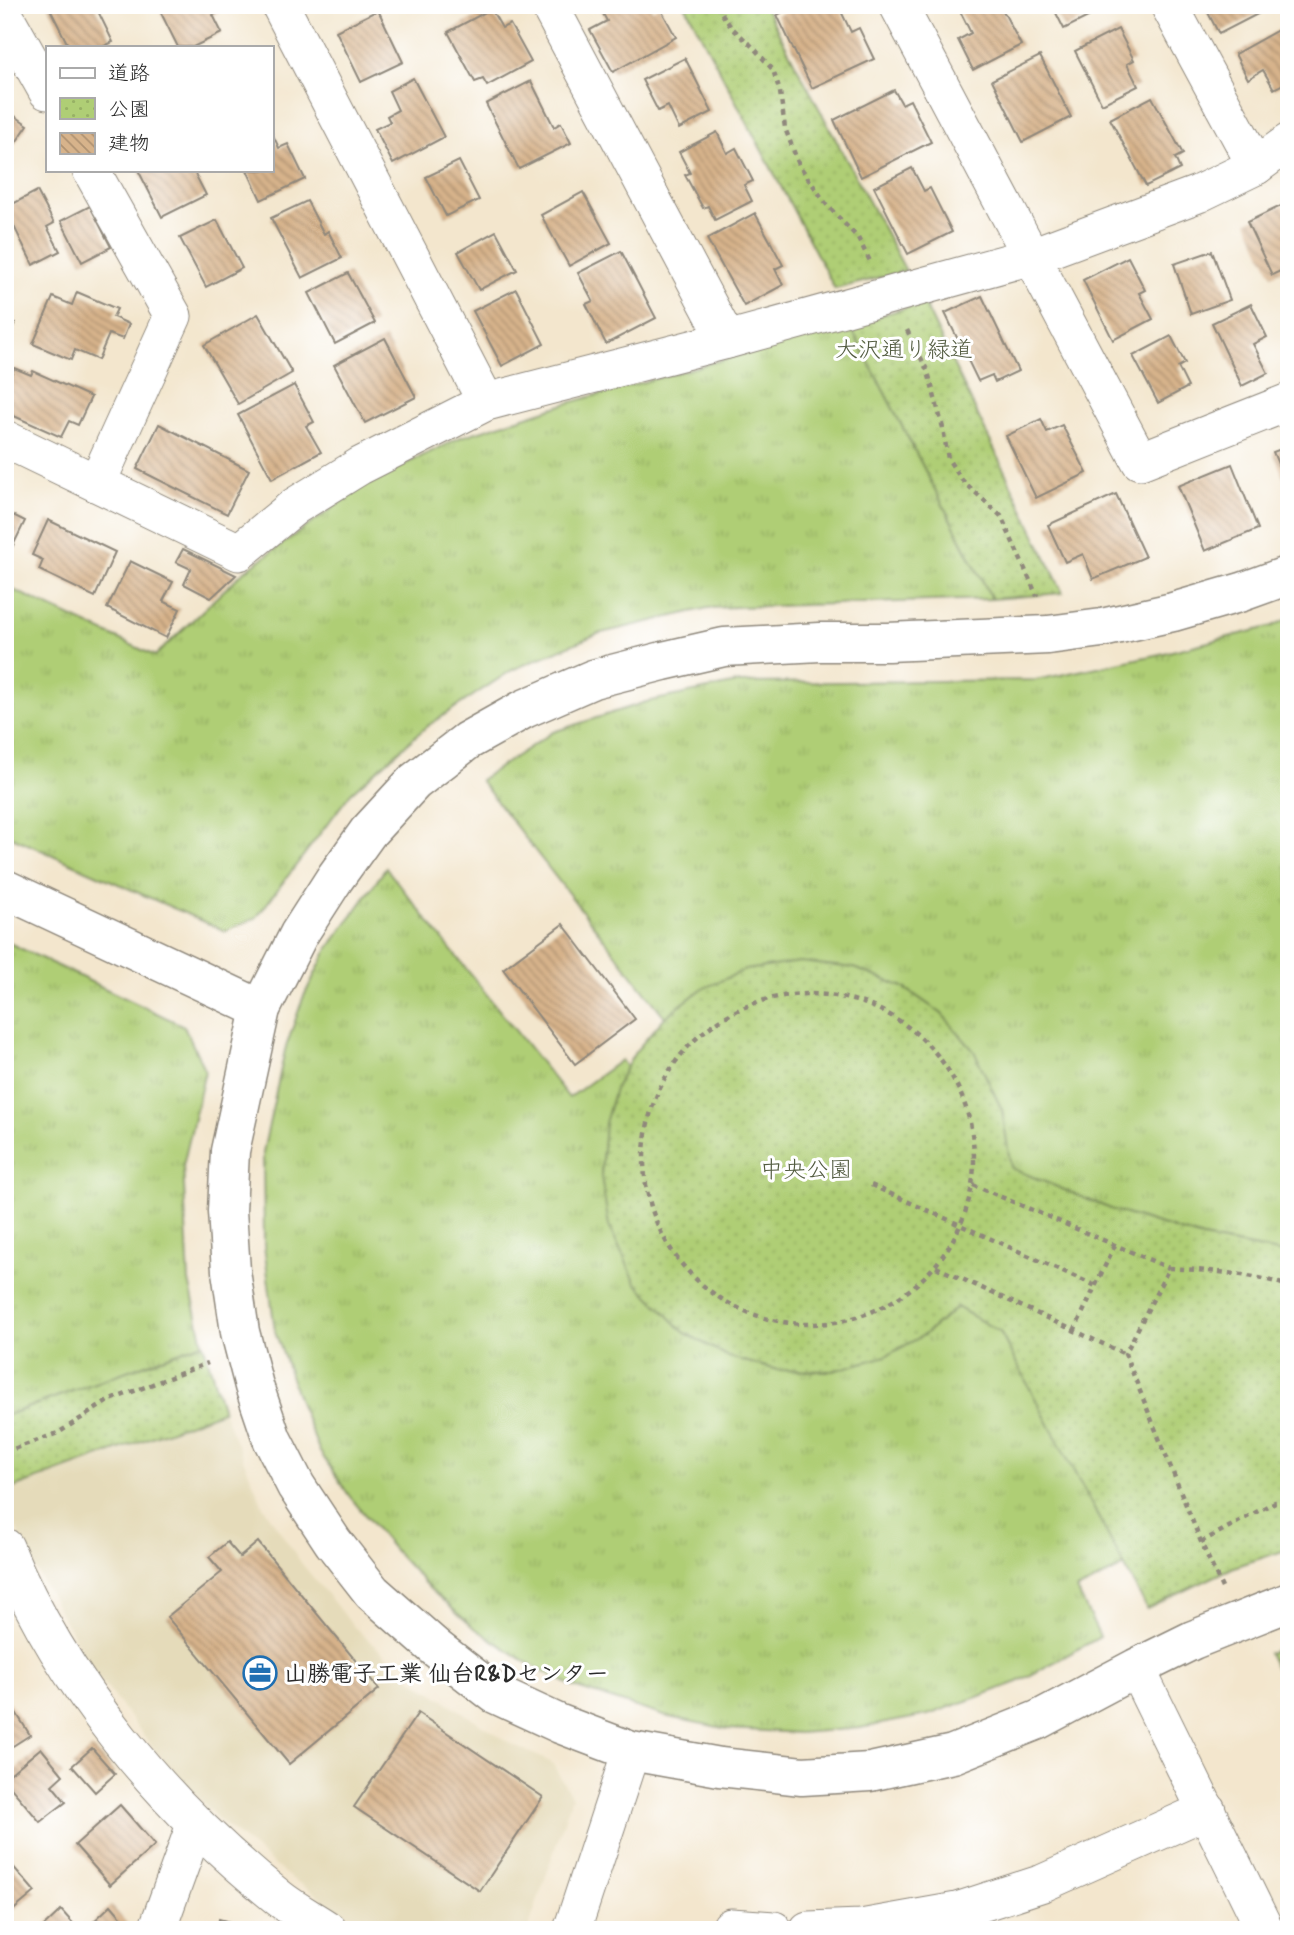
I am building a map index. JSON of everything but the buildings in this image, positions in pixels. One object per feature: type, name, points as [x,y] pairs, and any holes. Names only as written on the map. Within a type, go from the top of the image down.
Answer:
[{"type":"street","points":[[11,5],[5,15],[46,90]]},
{"type":"street","points":[[280,5],[486,402]]},
{"type":"street","points":[[549,5],[727,340]]},
{"type":"street","points":[[898,5],[1140,461],[1289,402]]},
{"type":"street","points":[[1169,5],[1256,166]]},
{"type":"street","points":[[5,439],[239,552],[295,506],[360,466],[486,402],[727,340],[1032,256],[1198,194],[1256,166],[1289,142]]},
{"type":"street","points":[[92,172],[173,316],[97,484]]},
{"type":"street","points":[[1289,575],[1173,612],[1102,628],[1048,635],[724,647],[593,679],[524,709],[467,741],[415,782],[368,832],[299,934],[261,1009],[230,1152],[228,1211],[231,1271],[240,1332],[254,1386],[272,1439],[332,1542],[372,1592],[437,1649],[495,1693],[560,1724],[631,1751],[720,1768],[802,1776],[870,1772],[953,1754],[1038,1720],[1193,1640],[1289,1602]]},
{"type":"street","points":[[5,889],[261,1009]]},
{"type":"street","points":[[5,1547],[40,1620],[112,1731],[195,1825],[280,1899],[328,1930]]},
{"type":"street","points":[[1136,1668],[1265,1930]]},
{"type":"street","points":[[572,1930],[631,1751]]},
{"type":"street","points":[[808,1930],[954,1921],[1207,1810]]},
{"type":"street","points":[[157,1930],[195,1825]]},
{"type":"street","points":[[730,1930],[731,1927],[774,1930]]},
{"type":"path","points":[[716,5],[731,27],[773,70],[780,92],[785,128],[799,165],[827,205],[858,238],[876,272]]},
{"type":"path","points":[[905,328],[928,372],[948,459],[962,480],[1001,516],[1040,603]]},
{"type":"path","points":[[822,993],[874,1006],[920,1035],[954,1076],[973,1126],[973,1185],[960,1232],[930,1276],[887,1307],[833,1325],[777,1323],[725,1303],[682,1266],[653,1218],[642,1163],[651,1107],[676,1058],[717,1020],[769,998],[822,993]]},
{"type":"path","points":[[871,1185],[1096,1286]]},
{"type":"path","points":[[973,1185],[1169,1268],[1250,1275],[1289,1286]]},
{"type":"path","points":[[1074,1331],[1115,1245]]},
{"type":"path","points":[[936,1267],[1125,1354],[1201,1542],[1223,1589]]},
{"type":"path","points":[[1125,1354],[1169,1268]]},
{"type":"path","points":[[5,1452],[58,1433],[108,1401],[215,1360]]},
{"type":"path","points":[[1201,1542],[1275,1502],[1289,1501]]},
{"type":"shaded area","points":[[223,1411],[263,1506],[302,1564],[354,1627],[413,1680],[510,1743],[552,1763],[572,1797],[528,1930],[371,1930],[288,1876],[217,1818],[162,1759],[93,1670],[36,1570],[5,1505],[5,1491]]},
{"type":"green space","name":"大沢通り緑道","points":[[685,5],[764,5],[906,271],[835,289]]},
{"type":"green space","name":"大沢通り緑道","points":[[924,303],[1063,593],[992,599],[849,324]]},
{"type":"green space","points":[[849,324],[992,599],[708,608],[597,634],[512,670],[426,727],[351,793],[256,918],[225,931],[5,834],[5,586],[155,656],[242,573],[369,482],[461,437],[565,404]]},
{"type":"green space","points":[[1289,618],[1289,1254],[1203,1238],[1113,1210],[1010,1168],[1002,1110],[942,1014],[903,987],[854,968],[702,989],[665,1017],[480,780],[553,732],[646,702],[737,683],[1036,680],[1160,654],[1273,626]]},
{"type":"green space","points":[[386,868],[569,1098],[621,1060],[626,1067],[610,1107],[601,1176],[729,1357],[778,1370],[833,1371],[924,1335],[957,1307],[1000,1332],[1125,1566],[1077,1590],[1100,1637],[1018,1682],[928,1715],[860,1728],[799,1733],[728,1729],[664,1716],[574,1687],[526,1662],[473,1627],[430,1589],[350,1497],[320,1452],[301,1407],[275,1331],[264,1246],[263,1152],[285,1050],[303,998],[326,952]]},
{"type":"green space","points":[[5,941],[184,1026],[205,1071],[183,1166],[189,1281],[203,1343],[5,1416]]},
{"type":"green space","name":"中央公園","points":[[800,962],[854,968],[903,987],[942,1014],[974,1051],[1002,1110],[1011,1168],[1113,1210],[1202,1238],[1289,1254],[1289,1549],[1234,1567],[1147,1609],[1000,1332],[957,1307],[924,1335],[886,1356],[833,1371],[778,1370],[729,1357],[685,1333],[636,1283],[609,1226],[601,1176],[605,1123],[616,1086],[635,1052],[665,1017],[702,989],[745,970]]},
{"type":"green space","points":[[203,1343],[223,1411],[5,1491],[5,1416]]},
{"type":"green space","points":[[1289,1644],[1289,1695],[1268,1653]]},
{"type":"place","name":"山勝電子工業 仙台R&Dセンター","points":[[260,1673]]}]
